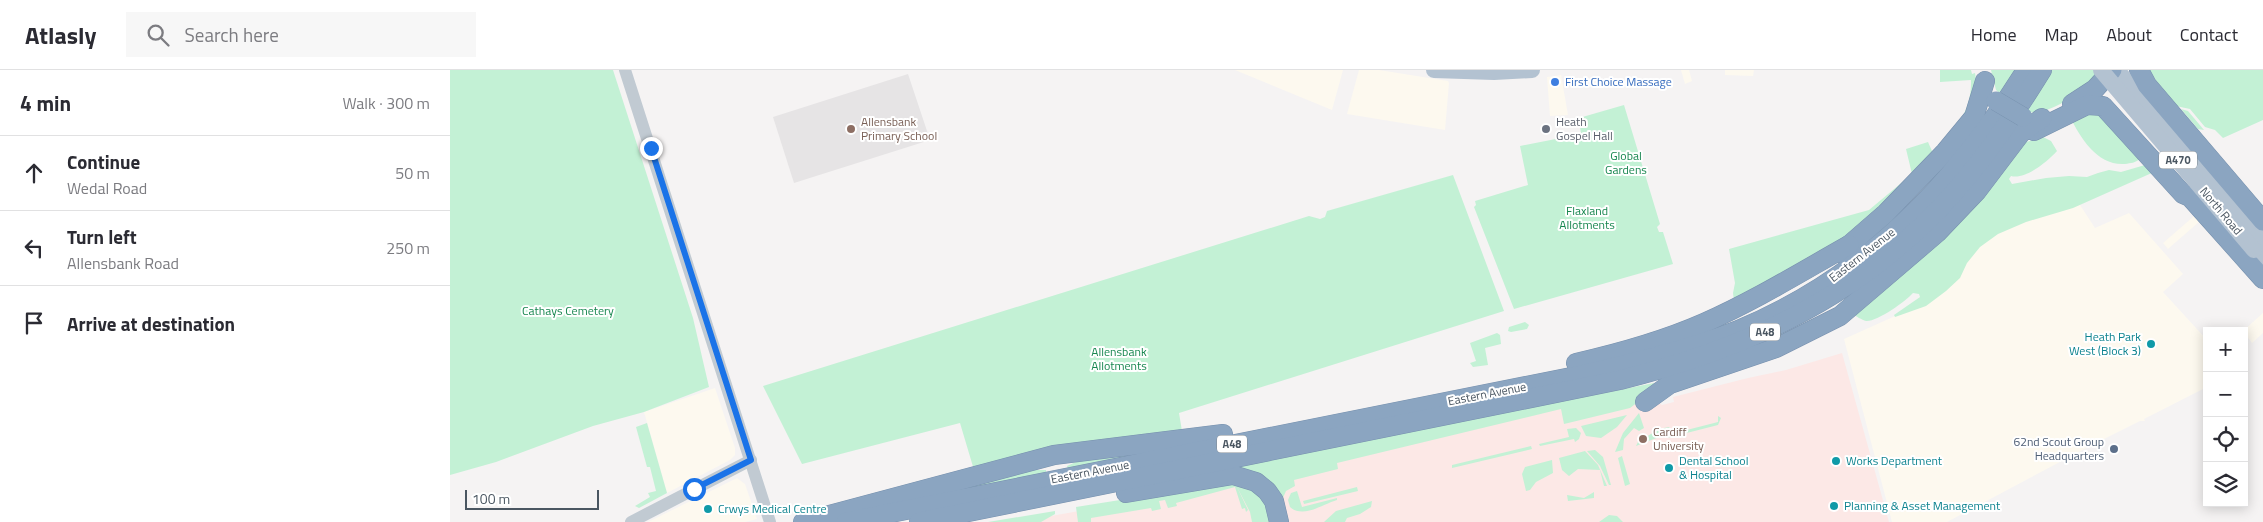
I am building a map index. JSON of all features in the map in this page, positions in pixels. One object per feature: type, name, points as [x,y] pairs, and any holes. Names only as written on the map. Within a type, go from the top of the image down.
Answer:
[{"type":"highway","name":"Eastern Avenue","points":[[921,522],[1619,373],[1738,329],[1800,299],[1878,246],[1933,195],[1986,131],[2026,70]]},
{"type":"highway","name":"Eastern Avenue","points":[[846,522],[1619,373],[1691,361],[1765,332],[1811,308],[1864,274],[1916,231],[1956,189],[1996,140],[2042,70]]},
{"type":"highway","points":[[1645,402],[1670,384],[1744,361],[1818,329],[1840,316],[1872,287],[1915,254],[1953,217],[1977,191],[2021,133],[2042,118],[2084,98],[2102,83],[2112,70]]},
{"type":"highway","points":[[2134,70],[2143,84],[2143,77]]},
{"type":"highway","points":[[1619,373],[1742,318],[1786,293],[1849,245],[1915,184],[1969,123],[1977,110],[1985,75]]},
{"type":"highway","points":[[1985,75],[1996,100],[2024,117],[2042,118]]},
{"type":"highway","points":[[2143,77],[2263,221]]},
{"type":"highway","points":[[2084,98],[2099,96],[2114,105],[2188,190],[2190,197]]},
{"type":"highway","points":[[2016,141],[2081,108],[2098,105],[2108,111],[2183,194],[2190,197],[2263,279]]},
{"type":"highway","points":[[803,522],[1054,455],[1212,436],[1500,379],[1626,350],[1686,330],[1727,312],[1849,245]]},
{"type":"highway","points":[[1619,373],[1720,361],[1828,314],[1872,287]]},
{"type":"highway","points":[[921,522],[952,522],[1233,475],[1256,482],[1267,491],[1274,501],[1279,522]]},
{"type":"main road","points":[[1434,70],[1484,72],[1532,70]]},
{"type":"main road","name":"North Road","points":[[2101,70],[2260,250]]},
{"type":"main road","name":"North Road","points":[[2117,70],[2260,250]]},
{"type":"street","points":[[625,70],[768,517]]},
{"type":"street","points":[[631,522],[751,460]]},
{"type":"shaded area","points":[[1235,70],[1343,70],[1332,110]]},
{"type":"shaded area","points":[[1359,70],[1379,70],[1448,81],[1445,130],[1347,114]]},
{"type":"shaded area","points":[[1681,70],[1689,70],[1692,81],[1685,84]]},
{"type":"shaded area","points":[[1725,70],[1754,70],[1753,76],[1725,75]]},
{"type":"shaded area","name":"Allensbank Primary School","points":[[908,74],[930,140],[794,183],[773,117]]},
{"type":"shaded area","points":[[1561,75],[1568,115],[1550,116],[1547,77]]},
{"type":"shaded area","points":[[2078,202],[2095,228],[2129,213],[2183,274],[2163,292],[2203,336],[2203,389],[2144,419],[2145,421],[2140,421],[2090,446],[1947,522],[1892,522],[1844,339],[1893,317],[1921,296],[1975,234]]},
{"type":"shaded area","points":[[2194,216],[2199,222],[2168,249],[2163,243]]},
{"type":"shaded area","points":[[2263,313],[2263,333],[2252,343],[2248,338],[2247,327]]},
{"type":"shaded area","name":"Cardiff University","points":[[1842,353],[1889,522],[1277,522],[1269,485],[1335,457],[1654,383],[1659,403],[1662,405],[1674,402],[1673,397],[1786,370]]},
{"type":"shaded area","points":[[715,388],[735,448],[735,455],[730,460],[667,493],[644,412]]},
{"type":"shaded area","points":[[737,478],[745,484],[757,519],[745,522],[648,522]]},
{"type":"shaded area","points":[[1237,483],[1269,522],[1021,522],[1051,516]]},
{"type":"green space","name":"Cathays Cemetery","points":[[450,70],[613,70],[693,318],[709,387],[644,412],[593,426],[496,462],[450,475]]},
{"type":"green space","points":[[1940,70],[1971,70],[1972,74],[1975,73],[1975,95],[1971,105],[1960,124],[1939,149],[1908,182],[1875,212],[1841,239],[1806,263],[1768,285],[1729,304],[1646,337],[1734,301],[1735,283],[1729,249],[1869,210],[1912,174],[1906,149],[1928,142],[1932,151],[1936,151],[1961,119],[1969,101],[1971,80],[1940,82]]},
{"type":"green space","points":[[1991,70],[2017,70],[2002,95],[1996,90]]},
{"type":"green space","points":[[2049,70],[2093,70],[2100,78],[2053,108],[2032,112],[2024,110]]},
{"type":"green space","points":[[2148,70],[2263,70],[2263,120],[2223,138],[2215,130],[2205,127],[2190,109],[2176,106]]},
{"type":"green space","name":"Flaxland Allotments","points":[[1624,105],[1660,224],[1657,227],[1659,232],[1663,232],[1673,264],[1514,309],[1474,207],[1476,205],[1475,201],[1528,185],[1520,146],[1581,134],[1579,118]]},
{"type":"green space","points":[[2181,109],[2188,111],[2204,130],[2198,129]]},
{"type":"green space","points":[[2080,112],[2106,114],[2140,159],[2125,164],[2107,161],[2099,156],[2079,134],[2070,117]]},
{"type":"green space","points":[[2043,137],[2051,141],[2057,151],[2042,165],[2029,173],[2017,177],[2011,176],[2009,179],[2012,184],[2046,178],[2087,177],[2109,170],[2121,172],[2145,165],[2154,172],[2073,208],[2026,222],[1998,234],[1980,247],[1967,263],[1960,278],[1926,306],[1895,317],[1894,315],[1920,297],[1919,294],[1913,293],[1877,318],[1866,321],[1852,314],[1864,307],[2026,142]]},
{"type":"green space","name":"Allensbank Allotments","points":[[1453,175],[1504,311],[1179,413],[1182,431],[974,470],[960,423],[802,464],[763,386],[1309,216],[1320,219],[1325,217],[1327,211]]},
{"type":"green space","points":[[1525,322],[1529,325],[1527,329],[1508,331],[1509,327]]},
{"type":"green space","points":[[1497,333],[1500,335],[1501,344],[1485,348],[1488,365],[1473,367],[1470,363],[1476,361],[1470,343]]},
{"type":"green space","points":[[1654,383],[1655,389],[1630,408],[1564,424],[1561,409],[1337,463],[1338,469],[1294,480],[1295,486],[1286,491],[1282,500],[1265,482],[1121,489]]},
{"type":"green space","points":[[1639,413],[1644,428],[1639,431],[1634,428],[1624,439],[1623,450],[1615,452],[1623,433]]},
{"type":"green space","points":[[1627,415],[1617,427],[1601,438],[1586,436],[1581,426]]},
{"type":"green space","points":[[1718,416],[1721,418],[1718,425],[1667,438],[1664,437],[1673,428],[1675,433],[1718,422]]},
{"type":"green space","points":[[647,423],[667,493],[639,508],[635,506],[650,497],[648,493],[656,491],[636,427]]},
{"type":"green space","points":[[1670,427],[1659,437],[1636,446],[1638,442],[1655,431]]},
{"type":"green space","points":[[1576,428],[1581,433],[1579,439],[1575,442],[1574,439],[1540,446],[1539,444],[1569,437],[1567,429]]},
{"type":"green space","points":[[1202,441],[1068,469],[1067,466],[1078,461]]},
{"type":"green space","points":[[1531,446],[1532,449],[1452,468],[1452,465]]},
{"type":"green space","points":[[1595,450],[1603,457],[1611,485],[1609,485],[1600,466],[1587,451]]},
{"type":"green space","points":[[1585,451],[1598,465],[1607,486],[1604,486],[1600,470],[1578,469],[1569,476],[1562,470],[1559,458]]},
{"type":"green space","points":[[1622,456],[1630,484],[1625,486],[1618,458]]},
{"type":"green space","points":[[1552,460],[1553,473],[1536,482],[1530,490],[1526,491],[1522,474],[1525,467]]},
{"type":"green space","points":[[1034,470],[1046,470],[1046,474],[874,509]]},
{"type":"green space","points":[[1227,483],[1236,484],[1257,494],[1266,505],[1269,522],[1252,522],[1250,512],[1237,487],[1248,510],[1246,512],[1245,508],[1242,509],[1235,487],[1176,503],[1177,506],[1168,508],[1165,500],[1159,501],[1161,509],[1152,511],[1151,508],[1091,518],[1091,522],[1078,522],[1076,507]]},
{"type":"green space","points":[[1357,487],[1358,491],[1304,504],[1303,501]]},
{"type":"green space","points":[[1297,491],[1302,507],[1337,498],[1337,500],[1301,512],[1290,507],[1288,500],[1291,493]]},
{"type":"green space","points":[[1594,492],[1594,498],[1568,501],[1567,495],[1584,498]]},
{"type":"green space","points":[[1372,501],[1371,507],[1360,514],[1347,518],[1345,522],[1324,522],[1336,511]]},
{"type":"green space","points":[[1055,511],[1055,514],[1041,522],[988,522]]},
{"type":"green space","points":[[1609,515],[1617,516],[1623,522],[1599,522]]},
{"type":"place","name":"First Choice Massage","points":[[1555,82]]},
{"type":"place","name":"Allensbank Primary School","points":[[851,129]]},
{"type":"place","name":"Heath Gospel Hall","points":[[1546,129]]},
{"type":"place","name":"Heath Park West (Block 3)","points":[[2151,344]]},
{"type":"place","name":"Cardiff University","points":[[1643,439]]},
{"type":"place","name":"62nd Scout Group Headquarters","points":[[2114,449]]},
{"type":"place","name":"Works Department","points":[[1836,461]]},
{"type":"place","name":"Dental School & Hospital","points":[[1669,468]]},
{"type":"place","name":"Planning & Asset Management","points":[[1834,506]]},
{"type":"place","name":"Crwys Medical Centre","points":[[708,509]]},
{"type":"route","points":[[651,148],[670,214],[751,460],[724,472],[694,489]]},
{"type":"park label","name":"Global Gardens","points":[[1626,163]]}]
